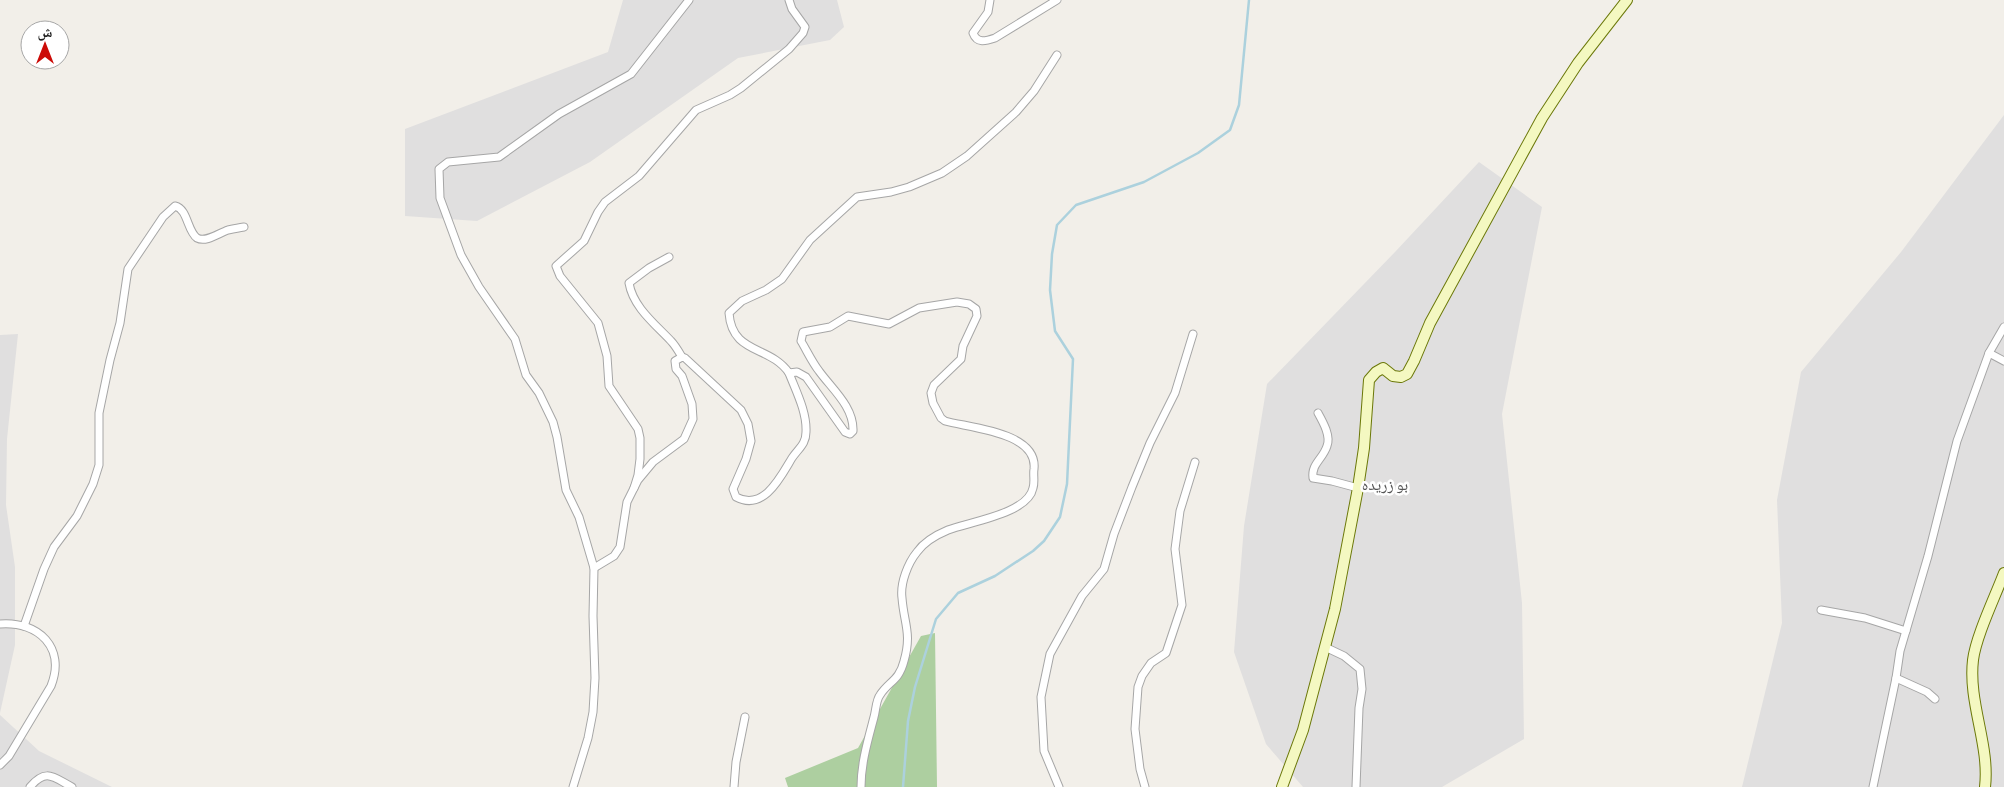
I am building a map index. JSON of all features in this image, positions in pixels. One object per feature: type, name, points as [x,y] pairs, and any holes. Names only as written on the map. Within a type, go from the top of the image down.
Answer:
[{"type":"street","points":[[573,787],[588,738],[593,712],[595,678],[594,568],[579,517],[566,490],[557,437],[552,422],[539,393],[526,374],[515,339],[479,287],[461,255],[440,198],[439,169],[448,162],[499,157],[559,114],[631,74],[689,0]]},
{"type":"street","points":[[594,568],[614,556],[620,547],[627,502],[638,475],[640,438],[638,429],[609,386],[607,356],[598,323],[560,276],[556,266],[584,241],[605,202],[644,170],[696,110],[735,92],[789,49],[800,37],[805,27],[792,9],[789,0]]},
{"type":"street","points":[[990,0],[988,12],[973,33],[978,40],[984,41],[996,38],[1057,0]]},
{"type":"street","points":[[1282,787],[1304,730],[1335,609],[1364,448],[1369,380],[1376,372],[1383,368],[1394,376],[1401,377],[1407,374],[1430,323],[1542,118],[1578,63],[1626,0]]},
{"type":"street","points":[[669,257],[649,268],[629,283],[630,291],[639,307],[672,342],[682,357],[742,410],[748,424],[751,441],[746,459],[733,489],[736,497],[740,499],[762,497],[777,484],[793,456],[806,442],[807,429],[801,403],[782,364],[744,344],[730,326],[728,313],[742,301],[766,290],[782,279],[810,240],[858,197],[909,187],[942,173],[966,156],[1016,112],[1034,91],[1057,55]]},
{"type":"street","points":[[24,626],[44,569],[54,547],[77,516],[94,484],[99,465],[99,413],[120,323],[128,269],[163,217],[175,206],[181,209],[193,232],[201,239],[244,227]]},
{"type":"street","points":[[788,373],[797,372],[806,377],[845,432],[850,434],[853,431],[853,426],[845,403],[819,371],[801,341],[804,332],[830,326],[848,316],[889,324],[919,308],[957,302],[969,304],[976,309],[977,316],[963,346],[961,359],[934,385],[931,393],[933,403],[945,422],[1004,434],[1014,439],[1028,450],[1034,465],[1033,489],[1029,496],[1018,506],[992,518],[948,530],[937,535],[918,550],[910,563],[901,597],[908,631],[904,663],[896,679],[880,695],[861,770],[861,787]]},
{"type":"street","points":[[1872,787],[1896,678],[1900,651],[1957,441],[1989,353],[2004,327]]},
{"type":"street","points":[[1059,787],[1044,751],[1041,697],[1050,654],[1082,596],[1104,569],[1114,534],[1132,487],[1150,443],[1175,393],[1193,334]]},
{"type":"street","points":[[1989,353],[2004,361]]},
{"type":"street","points":[[634,488],[653,462],[684,439],[693,420],[682,376],[676,369],[675,364],[675,360],[682,357]]},
{"type":"street","points":[[1318,413],[1327,435],[1328,446],[1315,465],[1312,472],[1313,478],[1358,488]]},
{"type":"street","points":[[1145,787],[1140,769],[1135,730],[1138,687],[1142,676],[1151,664],[1166,653],[1182,605],[1175,549],[1180,511],[1195,462]]},
{"type":"street","points":[[1985,787],[1985,754],[1974,683],[1973,660],[2004,573]]},
{"type":"street","points":[[1821,610],[1865,618],[1906,631]]},
{"type":"street","points":[[0,624],[24,626],[35,631],[50,644],[55,654],[56,675],[52,686],[18,742],[0,765]]},
{"type":"street","points":[[1325,647],[1344,656],[1360,670],[1362,689],[1359,708],[1356,787]]},
{"type":"street","points":[[1896,678],[1927,692],[1935,699]]},
{"type":"street","points":[[734,787],[736,762],[745,717]]},
{"type":"street","points":[[30,787],[38,778],[44,775],[72,787]]},
{"type":"shaded area","points":[[623,0],[837,0],[844,27],[830,40],[738,58],[590,162],[477,221],[405,216],[405,129],[608,52]]},
{"type":"shaded area","points":[[2004,115],[2004,787],[1742,787],[1782,623],[1777,500],[1801,372],[1901,252]]},
{"type":"shaded area","points":[[1479,162],[1542,207],[1502,414],[1522,603],[1524,739],[1442,787],[1303,787],[1266,744],[1234,652],[1244,526],[1267,384]]},
{"type":"shaded area","points":[[18,334],[7,439],[6,505],[15,567],[15,645],[0,713],[0,335]]},
{"type":"shaded area","points":[[0,715],[39,751],[112,787],[0,787]]},
{"type":"green space","points":[[935,633],[937,787],[788,787],[785,778],[858,748],[921,636]]},
{"type":"waterway","points":[[903,787],[908,721],[915,687],[936,619],[958,593],[995,576],[1033,551],[1044,541],[1060,517],[1067,484],[1073,359],[1055,331],[1050,290],[1052,254],[1057,225],[1076,205],[1144,182],[1198,153],[1230,130],[1239,105],[1249,0]]},
{"type":"district","name":"بو زريده","points":[[1385,484]]}]
